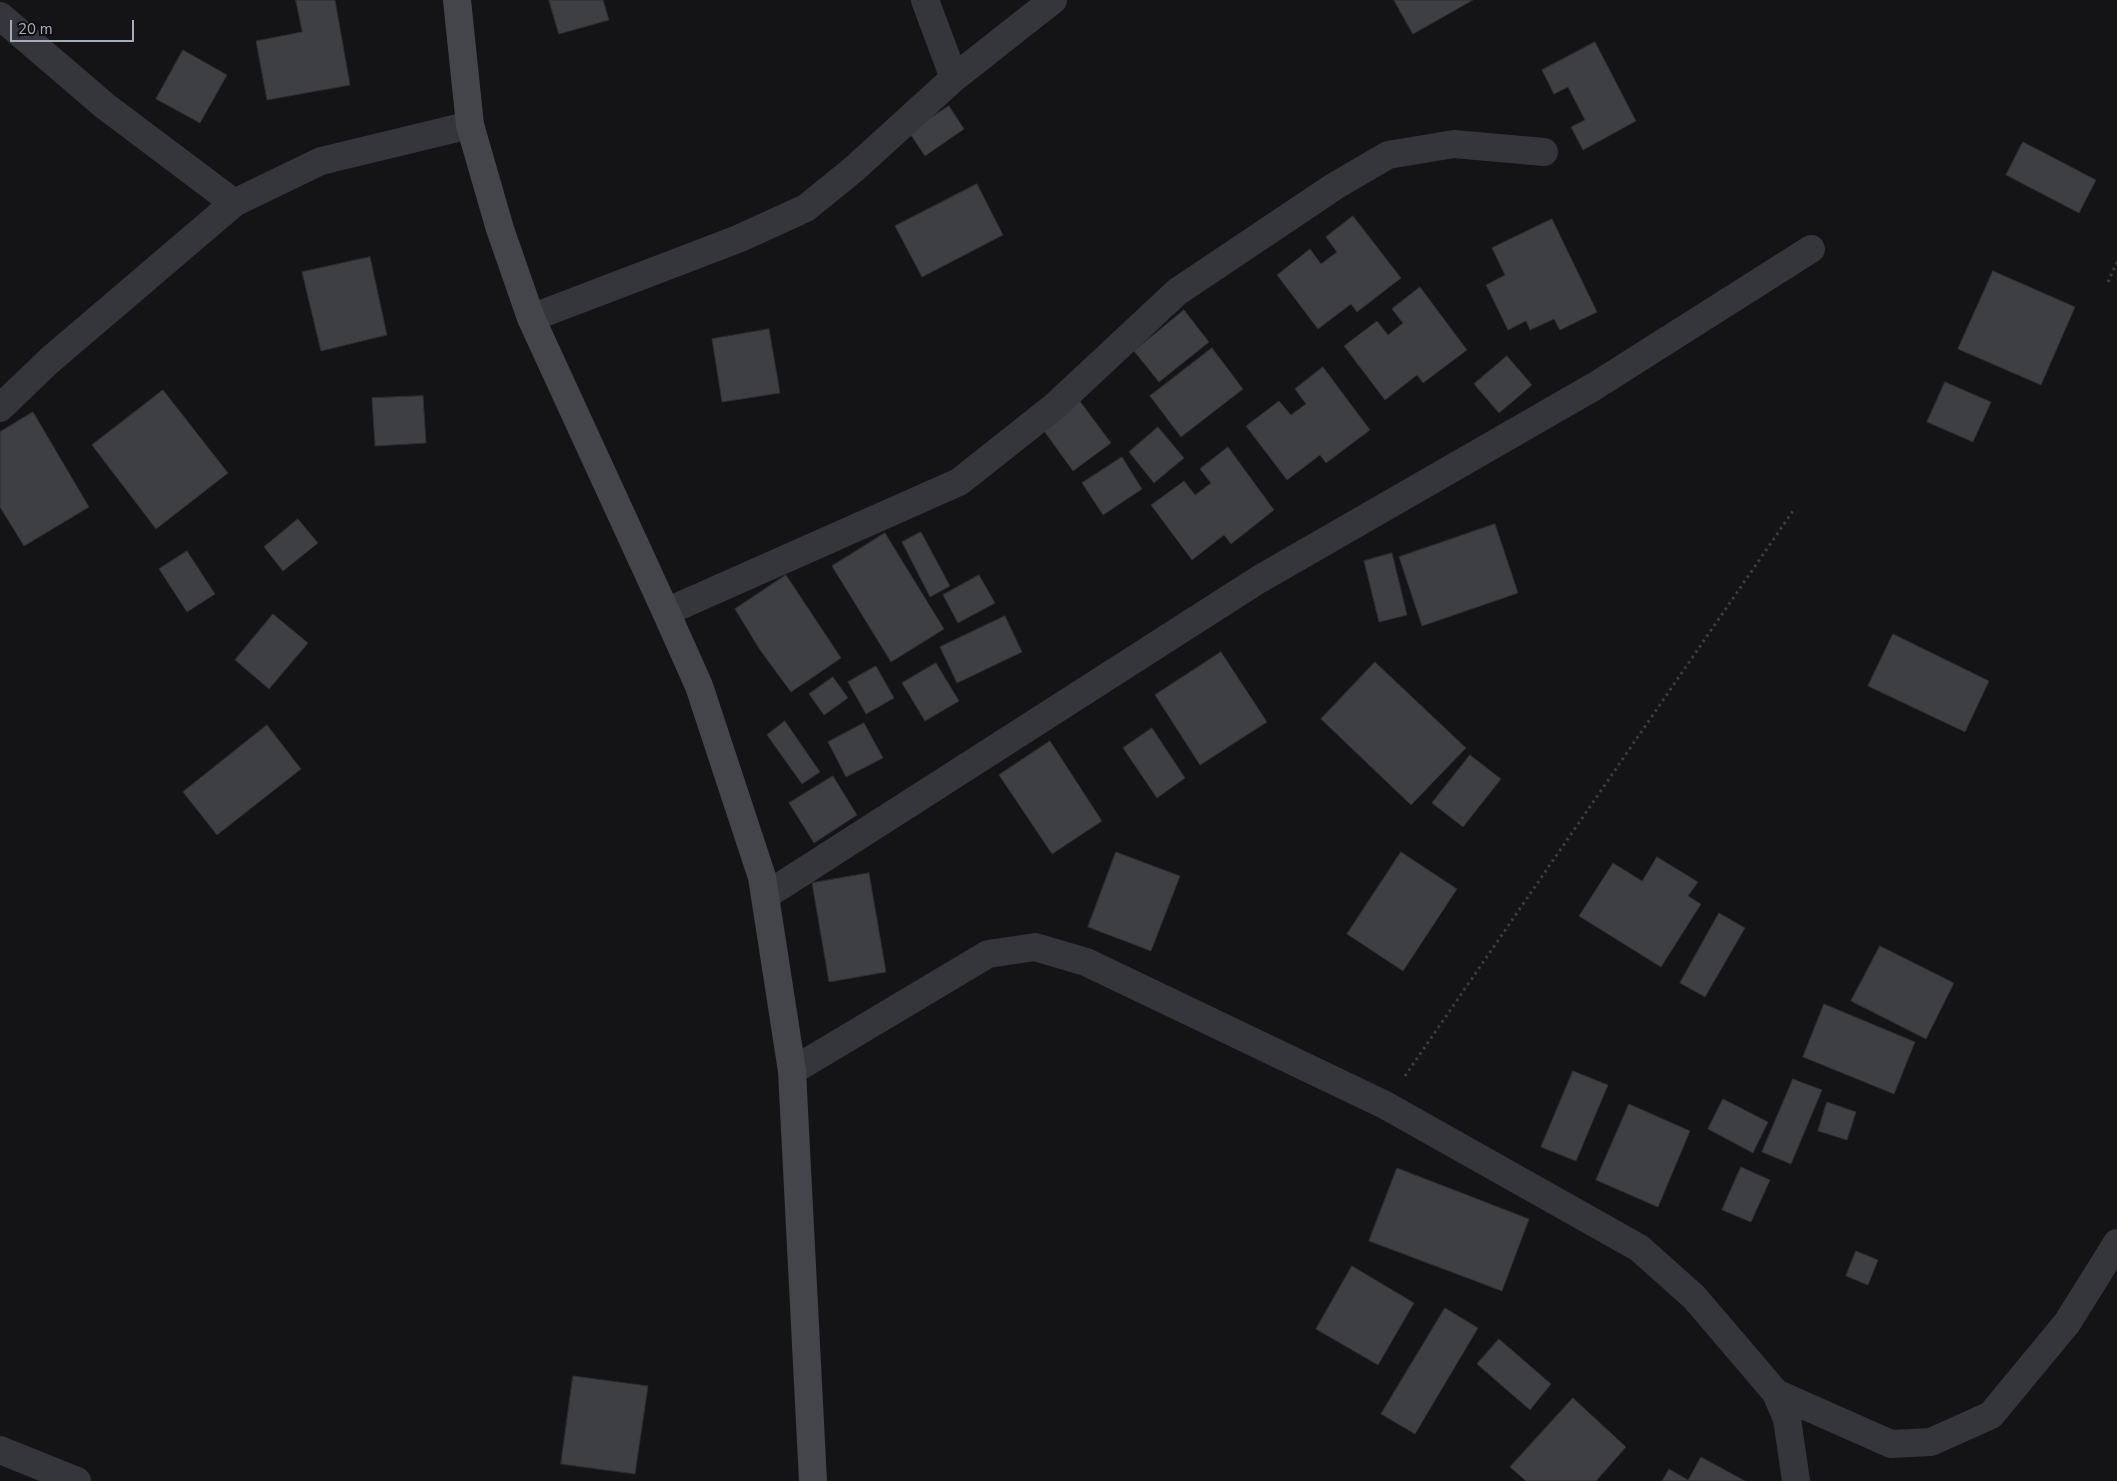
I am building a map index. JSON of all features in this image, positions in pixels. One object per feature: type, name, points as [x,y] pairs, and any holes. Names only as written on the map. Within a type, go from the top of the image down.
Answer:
[{"type":"street","points":[[457,0],[470,125],[500,229],[531,318],[698,686],[762,877],[792,1071],[813,1481]]},
{"type":"street","points":[[926,0],[954,78]]},
{"type":"street","points":[[531,318],[738,239],[806,208],[854,169],[954,78],[1053,0]]},
{"type":"street","points":[[0,16],[105,106],[234,203]]},
{"type":"street","points":[[0,408],[58,354],[234,203],[321,161],[470,125]]},
{"type":"street","points":[[666,612],[958,482],[1055,406],[1177,292],[1335,186],[1388,155],[1454,144],[1544,152]]},
{"type":"street","points":[[765,896],[1258,580],[1596,386],[1811,250]]},
{"type":"street","points":[[792,1071],[988,954],[1035,947],[1086,962],[1385,1105],[1639,1248],[1694,1297],[1776,1393],[1787,1419],[1796,1481]]},
{"type":"street","points":[[1776,1393],[1892,1444],[1931,1442],[1992,1415],[2068,1324],[2117,1243]]},
{"type":"street","points":[[0,1450],[77,1481]]},
{"type":"path","points":[[2108,282],[2117,262]]},
{"type":"path","points":[[1385,1105],[1794,508]]},
{"type":"building","points":[[296,0],[335,0],[350,85],[267,100],[256,41],[302,32]]},
{"type":"building","points":[[549,0],[603,0],[609,20],[559,34]]},
{"type":"building","points":[[1394,0],[1473,0],[1413,34]]},
{"type":"building","points":[[1595,42],[1636,121],[1583,150],[1571,127],[1585,120],[1568,87],[1554,94],[1542,70]]},
{"type":"building","points":[[183,50],[227,75],[200,123],[156,99]]},
{"type":"building","points":[[949,106],[964,129],[925,156],[909,132]]},
{"type":"building","points":[[2023,142],[2096,180],[2079,213],[2006,175]]},
{"type":"building","points":[[977,184],[1003,235],[922,277],[895,226]]},
{"type":"building","points":[[1353,216],[1401,278],[1357,312],[1351,304],[1318,329],[1277,275],[1310,249],[1321,264],[1337,252],[1326,237]]},
{"type":"building","points":[[1552,219],[1597,312],[1560,330],[1554,319],[1530,330],[1526,321],[1508,330],[1486,285],[1505,275],[1492,248]]},
{"type":"building","points":[[370,257],[387,335],[321,351],[302,272]]},
{"type":"building","points":[[1993,271],[2075,307],[2041,385],[1958,349]]},
{"type":"building","points":[[1420,287],[1467,350],[1423,383],[1417,375],[1385,400],[1344,346],[1377,321],[1388,335],[1403,323],[1392,309]]},
{"type":"building","points":[[1184,310],[1209,342],[1159,382],[1134,351]]},
{"type":"building","points":[[769,329],[780,393],[722,402],[712,339]]},
{"type":"building","points":[[1212,348],[1243,389],[1181,437],[1150,396]]},
{"type":"building","points":[[1507,356],[1532,385],[1499,413],[1474,384]]},
{"type":"building","points":[[1323,367],[1370,430],[1326,463],[1320,455],[1287,480],[1246,426],[1279,401],[1291,415],[1306,404],[1295,389]]},
{"type":"building","points":[[1945,382],[1991,402],[1973,442],[1927,422]]},
{"type":"building","points":[[163,390],[228,473],[156,529],[92,445]]},
{"type":"building","points":[[423,396],[426,443],[375,446],[372,398]]},
{"type":"building","points":[[1079,400],[1111,443],[1073,471],[1042,428]]},
{"type":"building","points":[[33,412],[89,507],[24,546],[0,507],[0,432]]},
{"type":"building","points":[[1158,427],[1184,458],[1154,483],[1129,452]]},
{"type":"building","points":[[1228,447],[1274,510],[1231,544],[1224,535],[1192,560],[1151,505],[1184,481],[1195,495],[1211,483],[1200,469]]},
{"type":"building","points":[[1122,457],[1142,489],[1103,515],[1082,483]]},
{"type":"building","points":[[298,519],[318,543],[283,571],[264,547]]},
{"type":"building","points":[[1495,524],[1518,593],[1422,626],[1399,557]]},
{"type":"building","points":[[921,532],[950,586],[930,597],[902,542]]},
{"type":"building","points":[[885,533],[944,629],[891,662],[832,566]]},
{"type":"building","points":[[187,551],[215,594],[187,612],[159,569]]},
{"type":"building","points":[[1392,553],[1407,615],[1379,622],[1364,561]]},
{"type":"building","points":[[786,575],[841,658],[791,692],[760,650],[735,609]]},
{"type":"building","points":[[979,575],[995,603],[958,623],[943,595]]},
{"type":"building","points":[[273,614],[308,643],[269,689],[235,660]]},
{"type":"building","points":[[1005,616],[1022,652],[957,683],[940,647]]},
{"type":"building","points":[[1893,634],[1989,681],[1965,732],[1868,686]]},
{"type":"building","points":[[1221,652],[1267,722],[1200,765],[1155,695]]},
{"type":"building","points":[[1375,662],[1466,748],[1411,805],[1321,719]]},
{"type":"building","points":[[936,663],[959,701],[925,721],[902,683]]},
{"type":"building","points":[[876,666],[894,698],[866,714],[848,682]]},
{"type":"building","points":[[833,677],[848,698],[824,715],[809,694]]},
{"type":"building","points":[[785,721],[820,772],[802,784],[767,735]]},
{"type":"building","points":[[864,723],[883,758],[846,777],[828,742]]},
{"type":"building","points":[[267,725],[301,769],[217,835],[183,792]]},
{"type":"building","points":[[1152,728],[1185,778],[1157,798],[1123,748]]},
{"type":"building","points":[[1050,741],[1102,821],[1052,854],[999,775]]},
{"type":"building","points":[[1470,755],[1501,779],[1463,827],[1432,803]]},
{"type":"building","points":[[833,776],[857,815],[814,843],[789,803]]},
{"type":"building","points":[[1116,852],[1180,876],[1151,951],[1088,927]]},
{"type":"building","points":[[1401,852],[1457,889],[1403,971],[1347,934]]},
{"type":"building","points":[[1657,857],[1698,882],[1688,896],[1701,904],[1661,967],[1579,916],[1613,863],[1642,881]]},
{"type":"building","points":[[869,873],[886,972],[829,982],[812,883]]},
{"type":"building","points":[[1719,913],[1745,928],[1705,997],[1680,983]]},
{"type":"building","points":[[1880,946],[1954,983],[1926,1039],[1851,1001]]},
{"type":"building","points":[[1824,1004],[1915,1042],[1894,1094],[1803,1057]]},
{"type":"building","points":[[1573,1071],[1608,1085],[1576,1161],[1541,1147]]},
{"type":"building","points":[[1793,1079],[1822,1090],[1791,1164],[1762,1152]]},
{"type":"building","points":[[1723,1099],[1768,1122],[1753,1153],[1708,1129]]},
{"type":"building","points":[[1827,1102],[1856,1112],[1847,1140],[1818,1131]]},
{"type":"building","points":[[1629,1104],[1690,1131],[1658,1207],[1596,1180]]},
{"type":"building","points":[[1741,1167],[1770,1180],[1751,1222],[1722,1210]]},
{"type":"building","points":[[1397,1168],[1529,1219],[1502,1291],[1369,1241]]},
{"type":"building","points":[[1856,1251],[1878,1260],[1868,1285],[1846,1276]]},
{"type":"building","points":[[1352,1266],[1414,1303],[1378,1365],[1316,1329]]},
{"type":"building","points":[[1445,1308],[1478,1328],[1415,1434],[1381,1414]]},
{"type":"building","points":[[1499,1339],[1551,1384],[1530,1410],[1477,1364]]},
{"type":"building","points":[[573,1376],[648,1386],[635,1474],[561,1464]]},
{"type":"building","points":[[1573,1398],[1626,1447],[1596,1481],[1526,1481],[1510,1467]]},
{"type":"building","points":[[1701,1457],[1745,1481],[1662,1481],[1669,1469],[1688,1480]]}]
